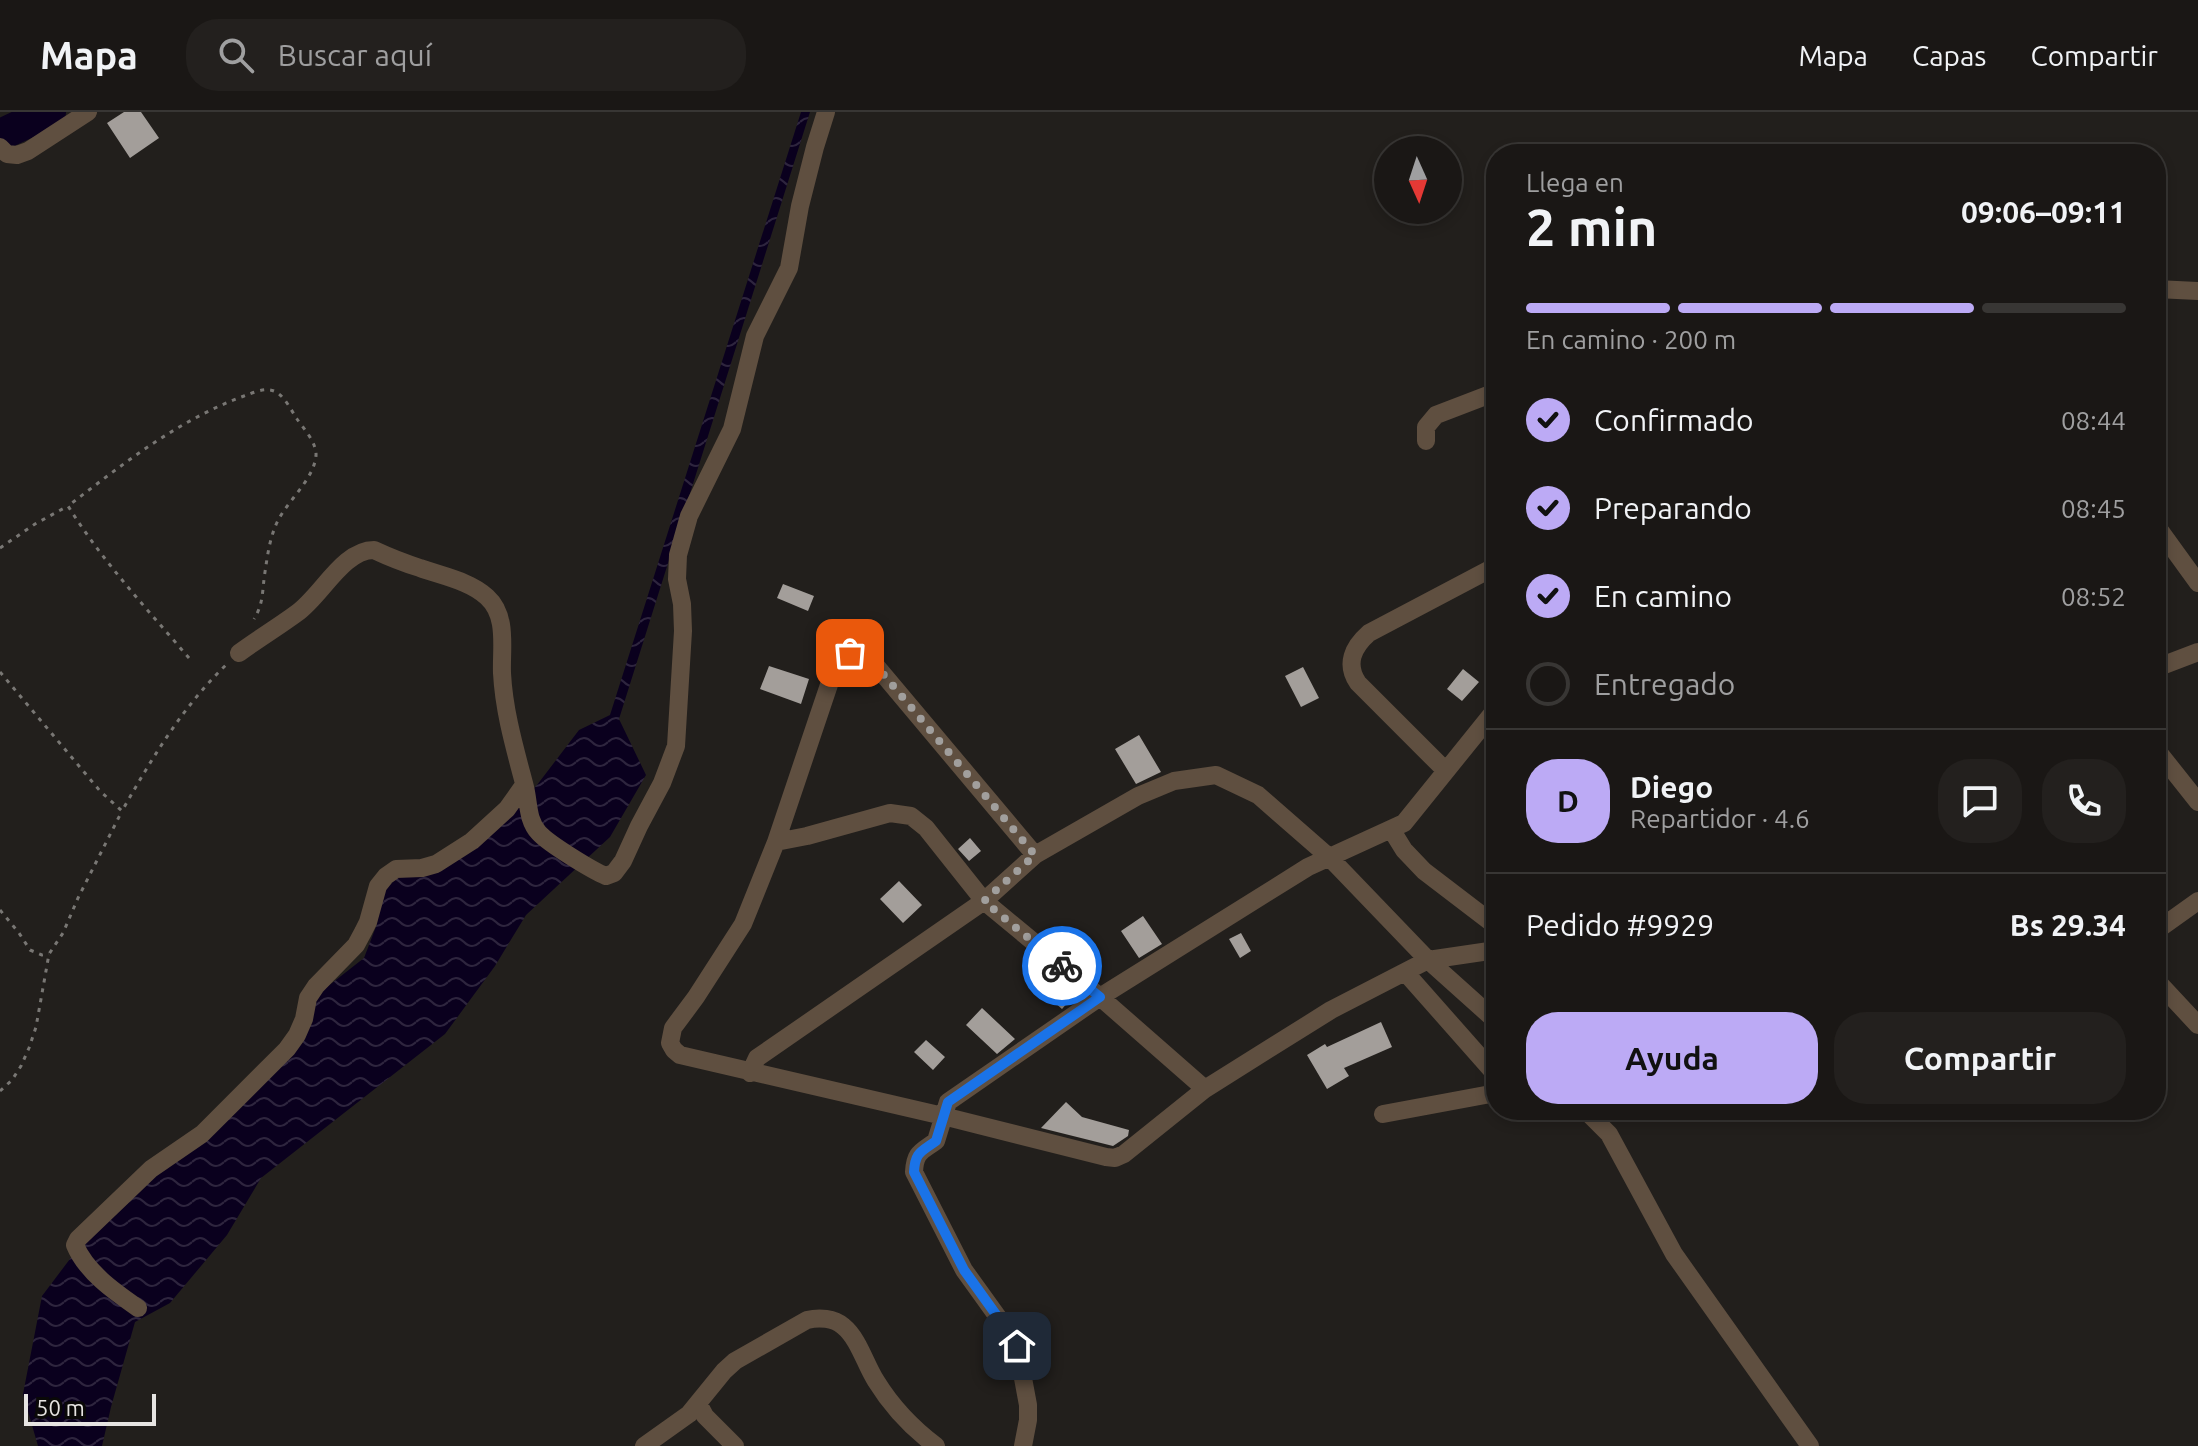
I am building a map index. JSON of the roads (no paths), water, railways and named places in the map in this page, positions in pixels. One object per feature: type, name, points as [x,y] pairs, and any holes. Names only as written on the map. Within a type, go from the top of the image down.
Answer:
[{"type":"street","points":[[0,147],[7,154],[17,155],[28,151],[88,112]]},
{"type":"street","points":[[239,653],[299,612],[321,591],[339,567],[364,550],[374,550],[459,581],[490,599],[502,625],[506,711],[530,818],[539,833],[595,872],[606,876],[614,873],[662,783],[676,746],[683,631],[677,579],[678,555],[689,516],[732,429],[755,336],[789,268],[800,206],[826,112]]},
{"type":"street","points":[[2166,289],[2198,291]]},
{"type":"street","points":[[1426,441],[1426,427],[1436,415],[1486,396]]},
{"type":"street","points":[[2166,539],[2198,583]]},
{"type":"street","points":[[1445,770],[1358,683],[1350,664],[1356,647],[1369,633],[1486,571]]},
{"type":"street","points":[[1035,855],[868,656],[856,652],[845,655],[836,664],[776,842],[743,924],[673,1028],[670,1043],[680,1055],[1115,1158],[1205,1089],[1331,1010],[1428,960],[1486,951]]},
{"type":"street","points":[[2166,664],[2198,652]]},
{"type":"street","points":[[1023,1446],[1028,1405],[1017,1346],[964,1270],[914,1172],[914,1160],[920,1151],[936,1141],[948,1102],[1100,997],[1308,867],[1404,823],[1486,721]]},
{"type":"street","points":[[2166,762],[2198,802]]},
{"type":"street","points":[[750,1073],[757,1058],[984,901],[1035,855],[1138,796],[1174,781],[1216,775],[1258,795],[1329,857],[1428,960],[1486,1012]]},
{"type":"street","points":[[138,1308],[118,1294],[79,1256],[75,1245],[78,1239],[151,1169],[202,1134],[287,1049],[304,1019],[308,998],[356,945],[368,922],[378,886],[386,876],[396,869],[436,864],[472,841],[507,809],[524,785]]},
{"type":"street","points":[[776,842],[890,813],[911,816],[926,828],[984,901],[1205,1089]]},
{"type":"street","points":[[1391,829],[1404,850],[1424,871],[1486,918]]},
{"type":"street","points":[[2166,924],[2198,901]]},
{"type":"street","points":[[1405,972],[1486,1064]]},
{"type":"street","points":[[2166,991],[2198,1025]]},
{"type":"street","points":[[1383,1114],[1486,1095]]},
{"type":"street","points":[[1595,1120],[1609,1134],[1674,1254],[1810,1446]]},
{"type":"street","points":[[644,1446],[689,1414],[735,1361],[817,1317],[843,1325],[875,1380],[900,1414],[936,1446]]},
{"type":"street","points":[[698,1403],[705,1416],[735,1446]]},
{"type":"water","points":[[801,112],[810,112],[619,719],[646,775],[610,837],[526,915],[495,966],[445,1034],[261,1178],[227,1235],[170,1303],[135,1322],[102,1446],[38,1446],[23,1394],[42,1296],[79,1247],[141,1184],[216,1131],[318,994],[364,958],[377,924],[381,894],[396,876],[490,836],[537,785],[579,730],[610,715]]},
{"type":"waterway","points":[[0,135],[50,112]]}]
